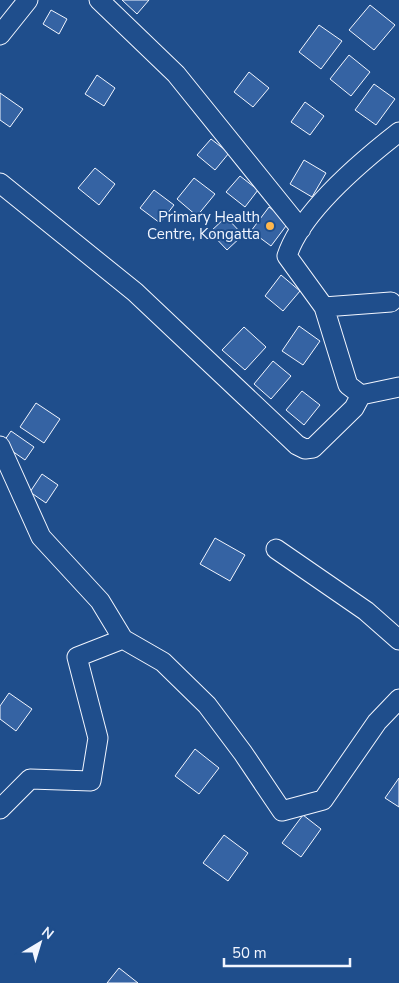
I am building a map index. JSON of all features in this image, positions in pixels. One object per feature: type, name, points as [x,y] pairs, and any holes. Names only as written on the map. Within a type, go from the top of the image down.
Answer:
[{"type":"street","points":[[0,35],[28,0]]},
{"type":"street","points":[[99,0],[176,74],[301,229]]},
{"type":"street","points":[[399,132],[367,157],[325,200],[290,245],[287,256],[324,308],[348,385],[361,395],[399,388]]},
{"type":"street","points":[[0,183],[136,292],[298,445],[305,449],[313,448],[322,441],[354,408],[361,395]]},
{"type":"street","points":[[324,308],[391,302]]},
{"type":"street","points":[[0,446],[41,537],[100,601],[123,639],[163,662],[207,705],[244,754],[282,811],[323,800],[377,722],[399,699]]},
{"type":"street","points":[[276,550],[366,611],[399,640]]},
{"type":"street","points":[[0,809],[30,779],[91,781],[98,738],[77,656],[123,639]]},
{"type":"building","points":[[122,0],[149,0],[137,14]]},
{"type":"building","points":[[370,5],[395,25],[374,50],[349,30]]},
{"type":"building","points":[[51,10],[67,19],[59,34],[43,24]]},
{"type":"building","points":[[319,25],[342,41],[321,69],[299,52]]},
{"type":"building","points":[[349,55],[370,72],[351,96],[330,79]]},
{"type":"building","points":[[249,72],[269,88],[253,107],[234,92]]},
{"type":"building","points":[[97,75],[115,88],[104,106],[85,94]]},
{"type":"building","points":[[374,84],[395,99],[376,125],[355,110]]},
{"type":"building","points":[[0,93],[23,109],[10,127],[0,120]]},
{"type":"building","points":[[305,102],[324,116],[310,135],[291,122]]},
{"type":"building","points":[[211,139],[229,153],[215,170],[197,155]]},
{"type":"building","points":[[304,160],[326,173],[312,197],[290,184]]},
{"type":"building","points":[[95,168],[115,184],[99,205],[78,188]]},
{"type":"building","points":[[240,176],[258,190],[245,207],[226,192]]},
{"type":"building","points":[[194,178],[215,194],[197,216],[177,199]]},
{"type":"building","points":[[154,190],[174,205],[160,223],[140,208]]},
{"type":"building","name":"Primary Health Centre, Kongatta","points":[[269,207],[289,222],[271,246],[251,231]]},
{"type":"building","points":[[226,217],[243,235],[227,250],[210,232]]},
{"type":"building","points":[[281,275],[300,291],[283,311],[265,296]]},
{"type":"building","points":[[299,326],[320,341],[303,365],[282,351]]},
{"type":"building","points":[[244,327],[266,347],[245,370],[222,350]]},
{"type":"building","points":[[273,361],[291,376],[271,399],[254,384]]},
{"type":"building","points":[[302,391],[320,405],[304,425],[286,410]]},
{"type":"building","points":[[36,403],[60,419],[44,443],[20,427]]},
{"type":"building","points":[[11,431],[34,447],[25,460],[2,444]]},
{"type":"building","points":[[42,474],[58,485],[46,503],[30,492]]},
{"type":"building","points":[[215,538],[245,555],[230,581],[200,564]]},
{"type":"building","points":[[9,693],[32,709],[16,731],[0,719],[0,706]]},
{"type":"building","points":[[195,749],[219,768],[199,794],[175,776]]},
{"type":"building","points":[[399,778],[399,807],[385,798]]},
{"type":"building","points":[[303,815],[321,829],[301,857],[282,843]]},
{"type":"building","points":[[224,835],[248,853],[228,881],[203,863]]},
{"type":"building","points":[[119,968],[138,983],[107,983]]},
{"type":"place","name":"Primary Health Centre, Kongatta","points":[[270,226]]}]
